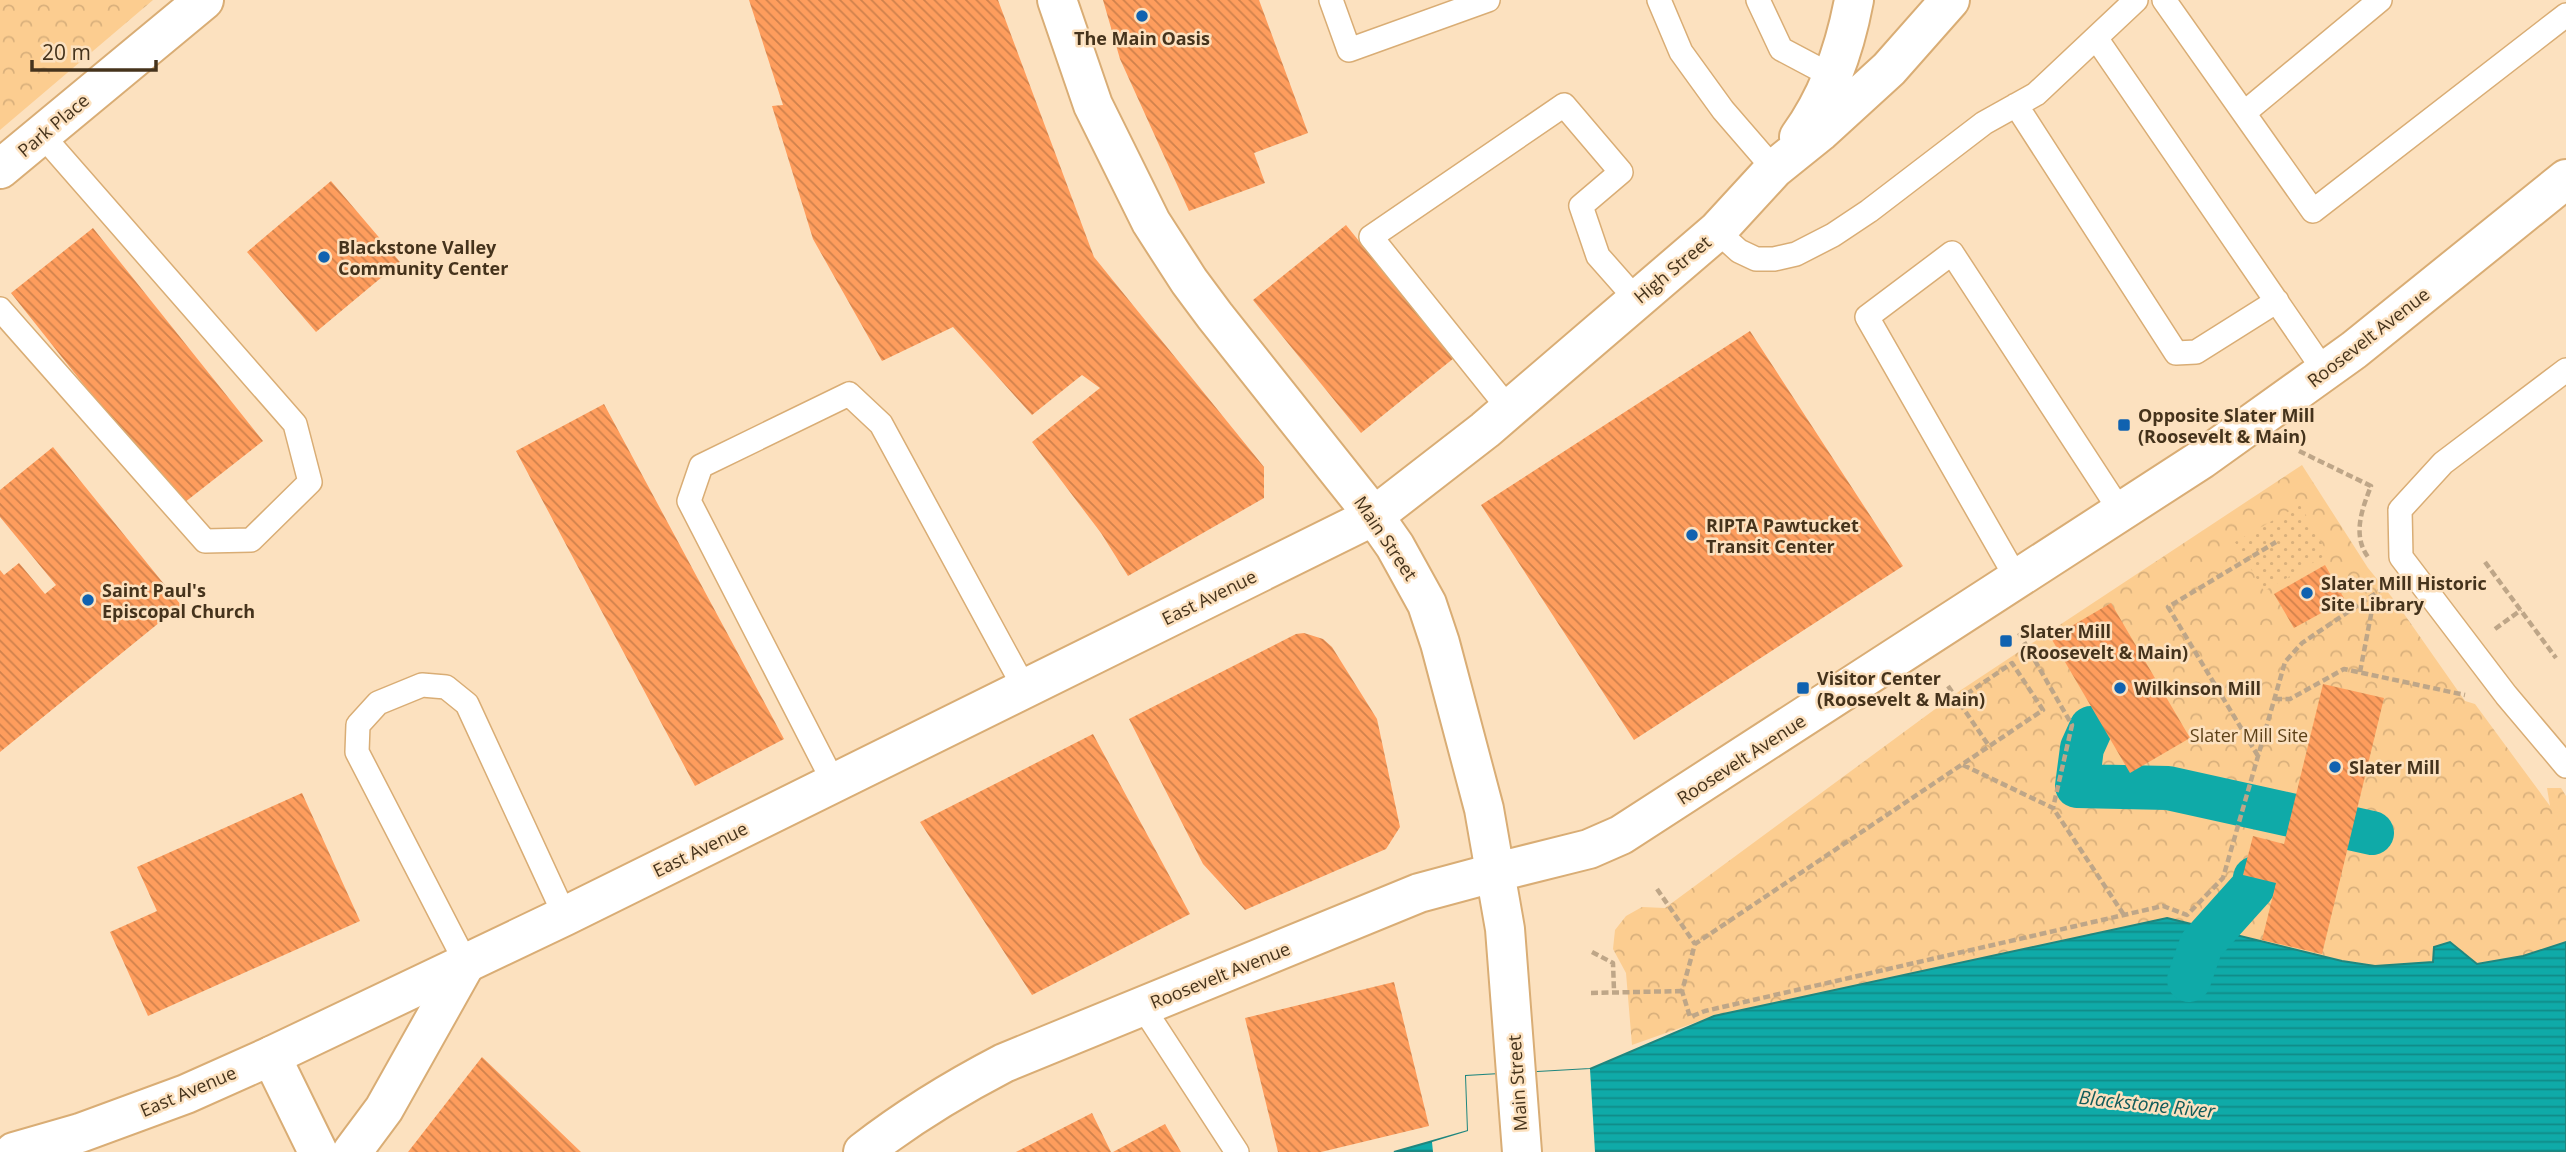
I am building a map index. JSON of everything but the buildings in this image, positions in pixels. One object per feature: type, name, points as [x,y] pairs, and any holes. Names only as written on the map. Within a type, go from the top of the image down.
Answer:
[{"type":"main road","name":"Park Place","points":[[0,169],[204,0]]},
{"type":"main road","name":"Main Street","points":[[1057,0],[1093,105],[1151,222],[1215,316],[1374,516],[1412,574],[1431,617],[1484,810],[1497,872],[1505,929],[1522,1152]]},
{"type":"main road","points":[[1774,169],[1801,134],[1832,76],[1854,0]]},
{"type":"main road","name":"High Street","points":[[1374,516],[1509,409],[1717,231],[1774,169],[1820,132],[1889,69],[1950,0]]},
{"type":"main road","name":"Roosevelt Avenue","points":[[863,1152],[905,1120],[952,1090],[1004,1063],[1419,893],[1589,849],[1621,835],[2202,459],[2325,372],[2565,181]]},
{"type":"main road","name":"East Avenue","points":[[15,1152],[80,1133],[186,1094],[271,1056],[565,916],[1374,516]]},
{"type":"main road","points":[[352,1152],[384,1109],[428,1036],[466,963]]},
{"type":"main road","points":[[271,1056],[318,1152]]},
{"type":"lane","points":[[1331,0],[1349,50],[1488,0]]},
{"type":"lane","points":[[1659,0],[1681,52],[1723,110],[1774,169]]},
{"type":"lane","points":[[1758,0],[1781,49],[1832,76]]},
{"type":"lane","points":[[1717,231],[1739,251],[1756,259],[1774,259],[1796,254],[1833,235],[1869,211],[1984,123],[2036,94],[2136,0]]},
{"type":"lane","points":[[2164,0],[2313,211],[2566,15]]},
{"type":"lane","points":[[2244,113],[2380,0]]},
{"type":"lane","points":[[2096,38],[2325,372]]},
{"type":"lane","points":[[1509,409],[1371,237],[1564,105],[1621,172],[1581,206],[1598,256],[1636,299]]},
{"type":"lane","points":[[2016,105],[2176,353],[2196,352],[2277,301]]},
{"type":"lane","points":[[0,309],[205,541],[251,540],[310,482],[295,424],[42,135]]},
{"type":"lane","points":[[2017,579],[1867,317],[1952,253],[2121,512]]},
{"type":"lane","points":[[2566,370],[2443,463],[2400,510],[2401,557],[2506,695],[2566,765]]},
{"type":"lane","points":[[834,783],[689,501],[701,466],[849,394],[881,424],[1025,689]]},
{"type":"lane","points":[[466,963],[357,752],[358,725],[378,703],[422,685],[446,687],[467,704],[565,916]]},
{"type":"lane","points":[[1142,1006],[1237,1152]]},
{"type":"path","points":[[2258,757],[2168,607],[2276,542]]},
{"type":"path","points":[[2484,562],[2556,658]]},
{"type":"path","points":[[1958,700],[2012,663],[2043,710],[1695,944],[1682,991],[1690,1017],[1705,1011],[2163,906],[2187,915],[2223,878],[2285,662],[2302,643],[2388,585]]},
{"type":"path","points":[[2360,672],[2375,594]]},
{"type":"path","points":[[2020,633],[2072,725],[2053,808]]},
{"type":"path","points":[[2275,699],[2290,699],[2344,669],[2469,696]]},
{"type":"path","points":[[1948,686],[1989,746]]},
{"type":"path","points":[[1963,765],[2053,808],[2124,915]]},
{"type":"path","points":[[1657,889],[1695,944]]},
{"type":"path","points":[[1592,952],[1613,964],[1614,991]]},
{"type":"path","points":[[1591,993],[1682,991]]},
{"type":"green space","points":[[0,0],[153,0],[0,130]]},
{"type":"green space","name":"Slater Mill Site","points":[[2302,465],[2368,568],[2395,601],[2465,701],[2475,704],[2550,806],[2547,788],[2561,788],[2566,796],[2566,942],[2523,956],[2477,964],[2450,942],[2433,962],[2375,966],[2342,961],[2167,918],[1714,1016],[1632,1045],[1626,973],[1613,949],[1615,930],[1626,916],[1642,907],[1665,908],[1961,690]]},
{"type":"green space","points":[[2300,505],[2328,554],[2264,591],[2235,542]]},
{"type":"water","name":"Blackstone River","points":[[2167,918],[2342,961],[2375,966],[2433,962],[2434,947],[2450,942],[2477,964],[2523,956],[2566,942],[2566,1152],[1394,1152],[1468,1131],[1466,1076],[1590,1069],[1714,1016]]},
{"type":"pier","points":[[1590,1069],[1595,1152],[1433,1152],[1432,1142],[1468,1131],[1466,1076]]},
{"type":"waterway","points":[[2091,728],[2082,748],[2077,786],[2168,788],[2372,833]]},
{"type":"waterway","points":[[2189,980],[2201,945],[2253,887],[2255,878]]},
{"type":"place","name":"The Main Oasis","points":[[1142,16]]},
{"type":"place","name":"Blackstone Valley Community Center","points":[[324,257]]},
{"type":"place","name":"Opposite Slater Mill (Roosevelt & Main)","points":[[2124,425]]},
{"type":"place","name":"RIPTA Pawtucket Transit Center","points":[[1692,535]]},
{"type":"place","name":"Slater Mill Historic Site Library","points":[[2307,593]]},
{"type":"place","name":"Saint Paul's Episcopal Church","points":[[88,600]]},
{"type":"place","name":"Slater Mill (Roosevelt & Main)","points":[[2006,641]]},
{"type":"place","name":"Visitor Center (Roosevelt & Main)","points":[[1803,688]]},
{"type":"place","name":"Wilkinson Mill","points":[[2120,688]]},
{"type":"place","name":"Slater Mill","points":[[2335,767]]}]
